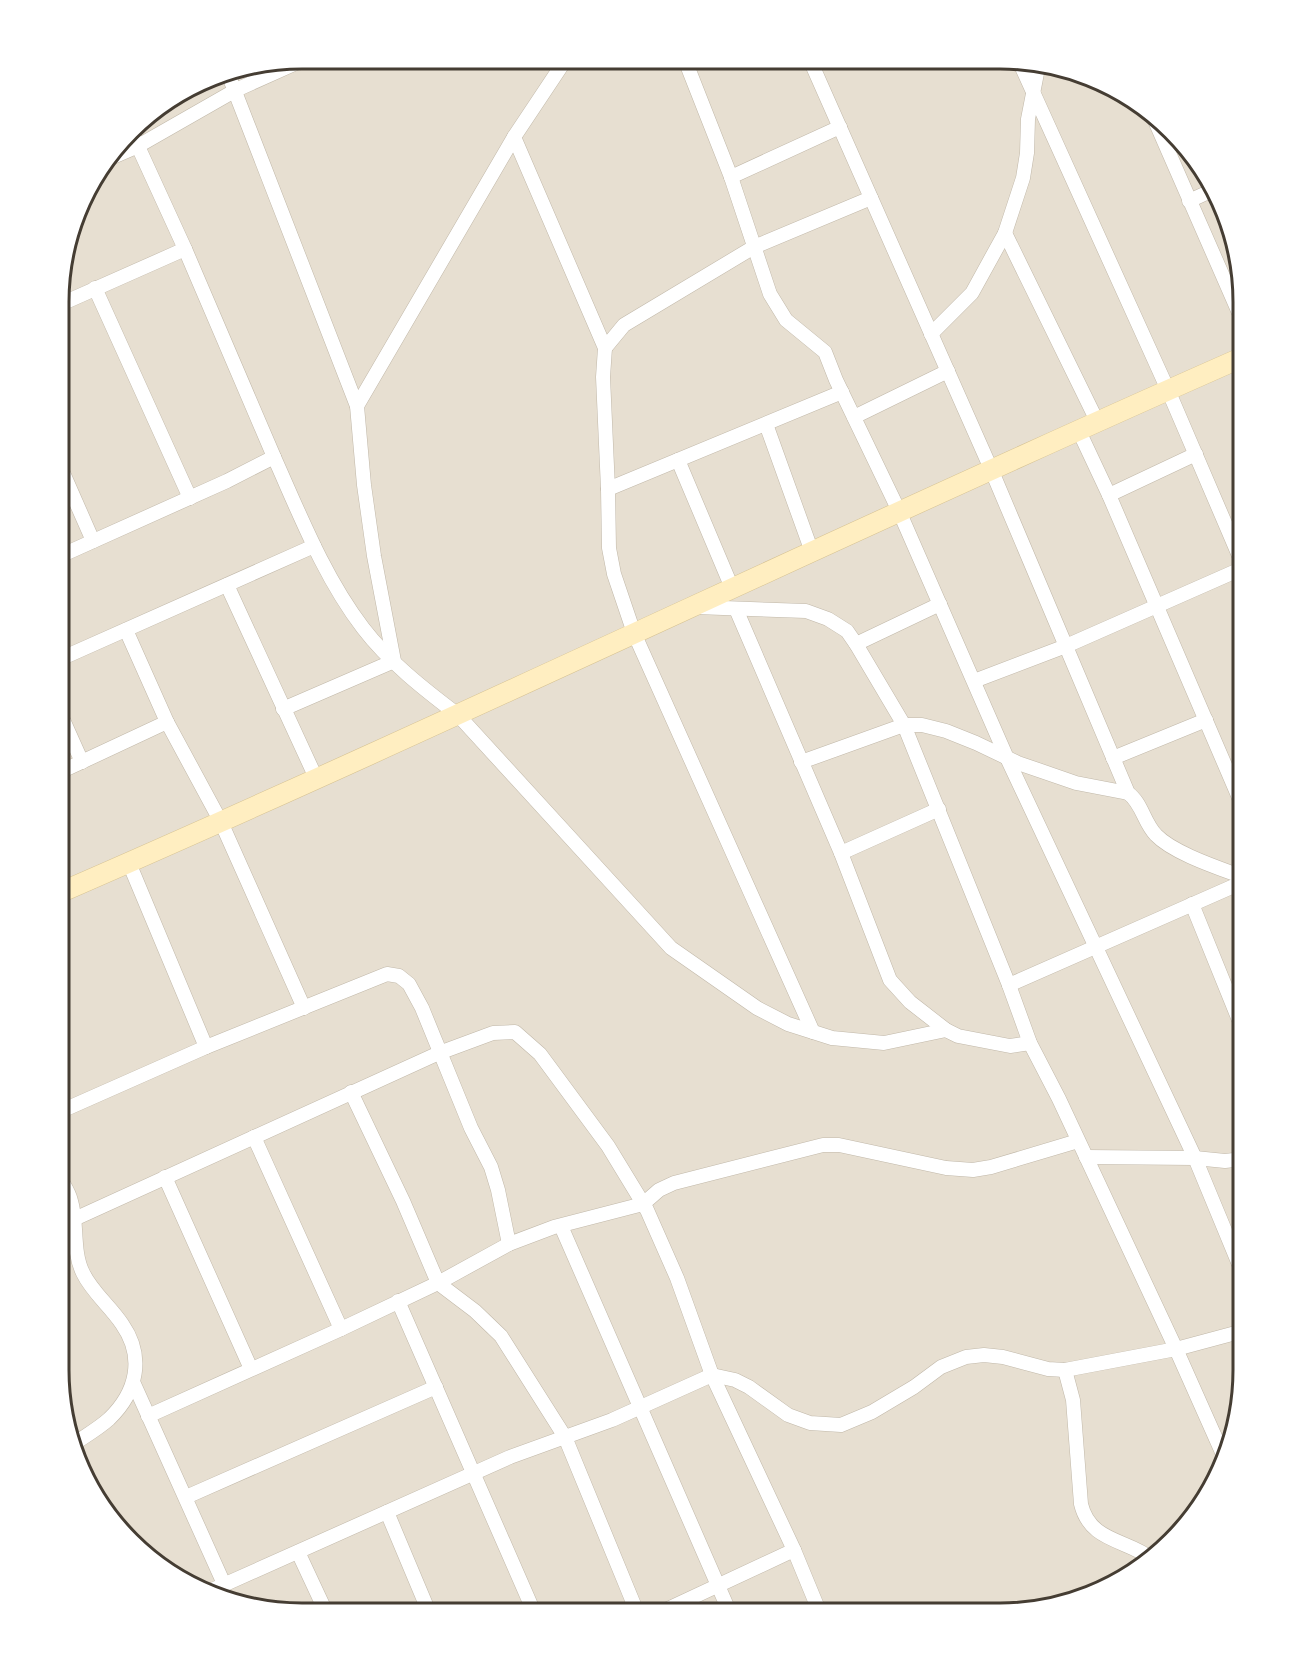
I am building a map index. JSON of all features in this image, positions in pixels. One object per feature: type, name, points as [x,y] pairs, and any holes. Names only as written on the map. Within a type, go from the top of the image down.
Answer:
[{"type":"street","points":[[357,406],[514,137],[559,69]]},
{"type":"street","points":[[689,69],[731,177],[770,294],[786,320],[825,352],[899,511],[1007,758],[1195,1158],[1233,1250]]},
{"type":"street","points":[[814,69],[991,469],[1128,793]]},
{"type":"street","points":[[123,152],[236,90],[279,70]]},
{"type":"street","points":[[1023,70],[1168,390],[1233,542]]},
{"type":"street","points":[[931,334],[972,293],[1005,233],[1023,178],[1027,153],[1028,119],[1037,72]]},
{"type":"street","points":[[231,80],[357,406],[364,485],[374,556],[394,661]]},
{"type":"street","points":[[731,177],[840,127]]},
{"type":"street","points":[[1160,132],[1233,298]]},
{"type":"street","points":[[514,137],[605,348],[603,377],[609,489],[609,548],[614,574],[634,633],[813,1032]]},
{"type":"street","points":[[135,139],[314,546],[345,603],[365,630],[429,693],[458,715],[671,948],[757,1008],[788,1024],[832,1038],[884,1043],[946,1030]]},
{"type":"street","points":[[1189,201],[1206,193]]},
{"type":"street","points":[[605,348],[624,325],[754,247],[871,198]]},
{"type":"street","points":[[1005,233],[1097,421]]},
{"type":"street","points":[[69,300],[185,249]]},
{"type":"street","points":[[95,288],[190,498]]},
{"type":"street","points":[[69,890],[458,715],[1078,429],[1233,362]]},
{"type":"street","points":[[854,417],[948,371]]},
{"type":"street","points":[[609,489],[842,392]]},
{"type":"street","points":[[765,424],[812,552]]},
{"type":"street","points":[[1078,429],[1109,495],[1233,783]]},
{"type":"street","points":[[1109,495],[1196,454]]},
{"type":"street","points":[[69,552],[190,498],[274,457]]},
{"type":"street","points":[[678,460],[732,588]]},
{"type":"street","points":[[69,486],[93,541]]},
{"type":"street","points":[[69,655],[314,546]]},
{"type":"street","points":[[975,681],[1066,646],[1233,571]]},
{"type":"street","points":[[227,585],[316,778]]},
{"type":"street","points":[[856,644],[940,604]]},
{"type":"street","points":[[691,607],[806,611],[828,619],[847,631],[856,644],[904,725],[1009,985],[1030,1043],[1086,1156],[1220,1448]]},
{"type":"street","points":[[736,609],[841,853],[890,981],[910,1002],[957,1036],[1010,1046],[1030,1043]]},
{"type":"street","points":[[126,630],[167,722],[221,822],[304,1008]]},
{"type":"street","points":[[283,709],[394,661]]},
{"type":"street","points":[[1113,758],[1206,720]]},
{"type":"street","points":[[69,768],[167,722]]},
{"type":"street","points":[[801,762],[904,725],[946,731],[1018,763],[1076,783],[1128,793],[1134,797],[1154,833],[1166,843],[1233,873]]},
{"type":"street","points":[[69,733],[82,762]]},
{"type":"street","points":[[841,853],[939,809]]},
{"type":"street","points":[[129,863],[206,1047]]},
{"type":"street","points":[[1009,985],[1233,886]]},
{"type":"street","points":[[1192,904],[1233,1005]]},
{"type":"street","points":[[69,1108],[206,1047],[387,974],[399,976],[409,984],[422,1008],[471,1128],[491,1167],[509,1244]]},
{"type":"street","points":[[69,1221],[439,1053],[493,1033],[515,1032],[540,1054],[608,1146],[643,1204],[677,1278],[711,1375],[794,1550],[816,1603]]},
{"type":"street","points":[[351,1092],[403,1201],[438,1282],[476,1311],[501,1336],[565,1437],[633,1603]]},
{"type":"street","points":[[254,1137],[341,1329]]},
{"type":"street","points":[[148,1416],[341,1329],[438,1282],[509,1244],[561,1226],[643,1204],[666,1185],[742,1164],[770,1160],[811,1147],[839,1145],[946,1168],[973,1170],[1078,1141]]},
{"type":"street","points":[[1086,1156],[1233,1160]]},
{"type":"street","points":[[165,1177],[251,1369]]},
{"type":"street","points":[[69,1196],[82,1271],[88,1282],[123,1324],[130,1339],[136,1360],[134,1384],[186,1497],[218,1587],[474,1473],[640,1407],[711,1375],[735,1380],[749,1387],[788,1416],[810,1424],[841,1425],[872,1412],[914,1387],[941,1367],[966,1357],[984,1355],[1003,1357],[1048,1369],[1065,1370],[1176,1349],[1233,1334]]},
{"type":"street","points":[[561,1226],[726,1603]]},
{"type":"street","points":[[398,1301],[530,1603]]},
{"type":"street","points":[[1065,1370],[1073,1400],[1083,1514],[1090,1524],[1107,1539],[1134,1547],[1144,1554]]},
{"type":"street","points":[[80,1440],[107,1421],[134,1384]]},
{"type":"street","points":[[186,1497],[436,1387]]},
{"type":"street","points":[[387,1512],[425,1603]]},
{"type":"street","points":[[679,1603],[794,1550]]},
{"type":"street","points":[[298,1552],[322,1603]]},
{"type":"shaded area","points":[[287,69],[1015,69],[1031,71],[1075,81],[1130,108],[1165,137],[1202,185],[1221,227],[1229,256],[1233,287],[1233,1385],[1229,1416],[1221,1445],[1194,1500],[1165,1535],[1117,1572],[1075,1591],[1046,1599],[1015,1603],[287,1603],[256,1599],[227,1591],[172,1564],[137,1535],[100,1487],[81,1445],[73,1416],[69,1385],[69,287],[71,271],[81,227],[93,199],[108,172],[137,137],[172,108],[199,93],[227,81],[256,73]]}]
